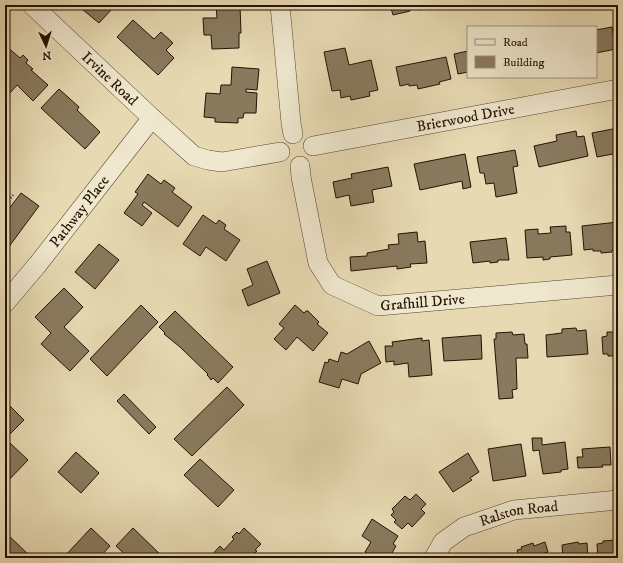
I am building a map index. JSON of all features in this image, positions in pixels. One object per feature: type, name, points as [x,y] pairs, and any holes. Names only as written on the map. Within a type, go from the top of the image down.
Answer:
[{"type":"street","name":"Irvine Road","points":[[32,5],[194,156],[222,162],[280,152]]},
{"type":"street","points":[[280,5],[293,134]]},
{"type":"street","name":"Brierwood Drive","points":[[313,146],[618,89]]},
{"type":"street","name":"Pathway Place","points":[[5,303],[43,258],[152,118]]},
{"type":"street","points":[[298,133],[307,137],[313,146],[313,152],[309,161],[300,166],[289,165],[284,162],[280,152],[284,138],[298,133]]},
{"type":"street","name":"Grafhill Drive","points":[[300,166],[318,263],[332,285],[378,306],[618,285]]},
{"type":"street","name":"Ralston Road","points":[[434,558],[443,542],[464,527],[514,510],[618,500]]},
{"type":"path","points":[[5,205],[14,195]]},
{"type":"building","points":[[77,5],[113,5],[110,8],[112,9],[99,23]]},
{"type":"building","points":[[216,5],[240,5],[241,33],[239,33],[239,48],[212,49],[211,35],[204,35],[203,18],[217,18]]},
{"type":"building","points":[[390,5],[408,5],[410,11],[393,15]]},
{"type":"building","points":[[417,5],[432,5],[433,7],[418,10]]},
{"type":"building","points":[[133,20],[154,39],[161,32],[173,43],[166,50],[174,58],[158,75],[117,37]]},
{"type":"building","points":[[612,27],[616,49],[597,53],[597,30]]},
{"type":"building","points":[[6,46],[20,58],[23,55],[28,60],[26,63],[33,69],[31,70],[48,85],[33,101],[17,85],[10,93],[5,89]]},
{"type":"building","points":[[345,48],[349,65],[371,60],[378,90],[369,92],[370,96],[351,100],[350,96],[341,98],[340,90],[332,91],[324,52]]},
{"type":"building","points":[[467,51],[467,72],[458,74],[454,54]]},
{"type":"building","points":[[446,57],[451,79],[439,82],[440,84],[418,89],[417,85],[409,86],[409,84],[400,86],[396,67]]},
{"type":"building","points":[[232,67],[259,69],[257,90],[246,89],[246,92],[257,93],[256,113],[244,113],[243,118],[238,118],[238,123],[215,122],[215,118],[204,117],[206,93],[220,94],[221,85],[231,85]]},
{"type":"building","points":[[59,89],[79,107],[77,110],[100,132],[85,149],[41,108]]},
{"type":"building","points":[[618,128],[618,153],[597,157],[592,133]]},
{"type":"building","points":[[576,131],[577,137],[584,136],[588,156],[539,167],[534,146],[557,141],[556,135]]},
{"type":"building","points":[[515,150],[518,166],[513,167],[517,193],[496,197],[494,183],[486,184],[484,173],[480,173],[477,157]]},
{"type":"building","points":[[465,154],[471,187],[463,189],[462,181],[420,190],[414,164]]},
{"type":"building","points":[[388,167],[392,186],[372,190],[374,202],[351,206],[349,195],[336,198],[333,182],[352,178],[351,174]]},
{"type":"building","points":[[148,174],[161,184],[164,180],[175,188],[172,192],[192,207],[178,227],[144,202],[142,205],[152,213],[142,226],[124,213],[138,194],[135,192]]},
{"type":"building","points":[[21,193],[39,206],[5,252],[5,214]]},
{"type":"building","points":[[203,215],[216,224],[219,220],[226,225],[224,229],[240,240],[226,261],[206,247],[200,256],[183,244]]},
{"type":"building","points":[[618,222],[618,249],[612,250],[612,252],[601,253],[601,251],[593,251],[593,249],[584,250],[582,226]]},
{"type":"building","points":[[566,226],[566,232],[570,232],[572,255],[550,257],[550,259],[543,260],[543,257],[527,258],[525,230],[538,229],[538,234],[551,233],[550,227]]},
{"type":"building","points":[[417,232],[418,242],[425,241],[427,263],[410,264],[411,267],[397,269],[397,266],[351,271],[350,257],[367,256],[367,253],[389,249],[388,245],[399,244],[398,234]]},
{"type":"building","points":[[506,238],[509,260],[498,260],[498,262],[490,263],[490,261],[473,263],[470,242]]},
{"type":"building","points":[[99,244],[119,260],[95,289],[75,272]]},
{"type":"building","points":[[267,261],[280,293],[248,306],[242,290],[253,285],[247,269]]},
{"type":"building","points":[[64,288],[83,307],[64,327],[89,351],[70,371],[41,344],[51,333],[35,317]]},
{"type":"building","points":[[141,305],[158,322],[107,376],[90,359]]},
{"type":"building","points":[[295,305],[304,313],[308,311],[319,322],[317,324],[328,333],[313,351],[297,337],[286,350],[274,339],[284,328],[279,324]]},
{"type":"building","points":[[175,311],[233,367],[218,383],[213,378],[211,380],[207,375],[208,374],[164,334],[165,333],[159,327]]},
{"type":"building","points":[[576,328],[577,331],[586,330],[588,354],[547,357],[546,335],[562,333],[562,329]]},
{"type":"building","points":[[615,329],[618,329],[618,367],[615,367],[614,356],[603,354],[602,337],[607,336],[607,332],[615,332]]},
{"type":"building","points":[[512,332],[513,335],[524,334],[525,344],[527,344],[528,358],[516,358],[517,389],[512,390],[513,398],[499,399],[494,339],[496,339],[496,333]]},
{"type":"building","points":[[481,335],[482,359],[444,361],[442,338]]},
{"type":"building","points":[[422,338],[422,341],[429,340],[432,375],[409,377],[408,363],[394,365],[394,361],[386,362],[385,346],[393,346],[392,342]]},
{"type":"building","points":[[369,341],[381,363],[361,374],[358,384],[342,379],[339,388],[319,382],[325,362],[328,363],[329,359],[338,362],[341,352],[347,354]]},
{"type":"building","points":[[227,387],[244,405],[192,456],[174,439]]},
{"type":"building","points":[[124,394],[156,427],[149,434],[117,401]]},
{"type":"building","points":[[5,401],[24,420],[5,439]]},
{"type":"building","points":[[532,438],[542,438],[542,445],[565,442],[568,469],[561,470],[561,472],[543,474],[539,450],[533,451]]},
{"type":"building","points":[[10,443],[28,460],[5,484],[5,448]]},
{"type":"building","points":[[521,444],[526,476],[493,481],[488,449]]},
{"type":"building","points":[[610,447],[611,465],[602,465],[603,467],[578,468],[577,457],[583,457],[582,449]]},
{"type":"building","points":[[76,452],[99,473],[81,493],[58,472]]},
{"type":"building","points":[[468,453],[479,472],[470,478],[472,480],[453,492],[439,472]]},
{"type":"building","points":[[200,459],[234,490],[218,507],[184,475]]},
{"type":"building","points":[[416,494],[426,504],[421,509],[425,513],[412,527],[408,523],[402,529],[394,522],[396,520],[391,515],[394,512],[392,509],[405,496],[410,500]]},
{"type":"building","points":[[372,519],[398,536],[393,544],[396,546],[389,558],[386,556],[385,558],[375,558],[365,552],[371,542],[362,536]]},
{"type":"building","points":[[91,528],[110,546],[99,558],[63,558]]},
{"type":"building","points":[[133,528],[164,558],[129,558],[116,546]]},
{"type":"building","points":[[244,528],[261,544],[250,558],[209,558],[220,546],[224,550],[234,539],[232,537],[237,532],[239,534]]},
{"type":"building","points":[[5,532],[32,558],[5,558]]},
{"type":"building","points":[[616,540],[618,542],[618,558],[598,558],[597,544],[603,543],[603,541]]},
{"type":"building","points":[[545,542],[548,552],[542,554],[543,558],[519,558],[517,550],[522,549],[521,547],[533,543],[534,546]]},
{"type":"building","points":[[578,542],[579,544],[587,543],[588,558],[563,558],[562,545]]}]
